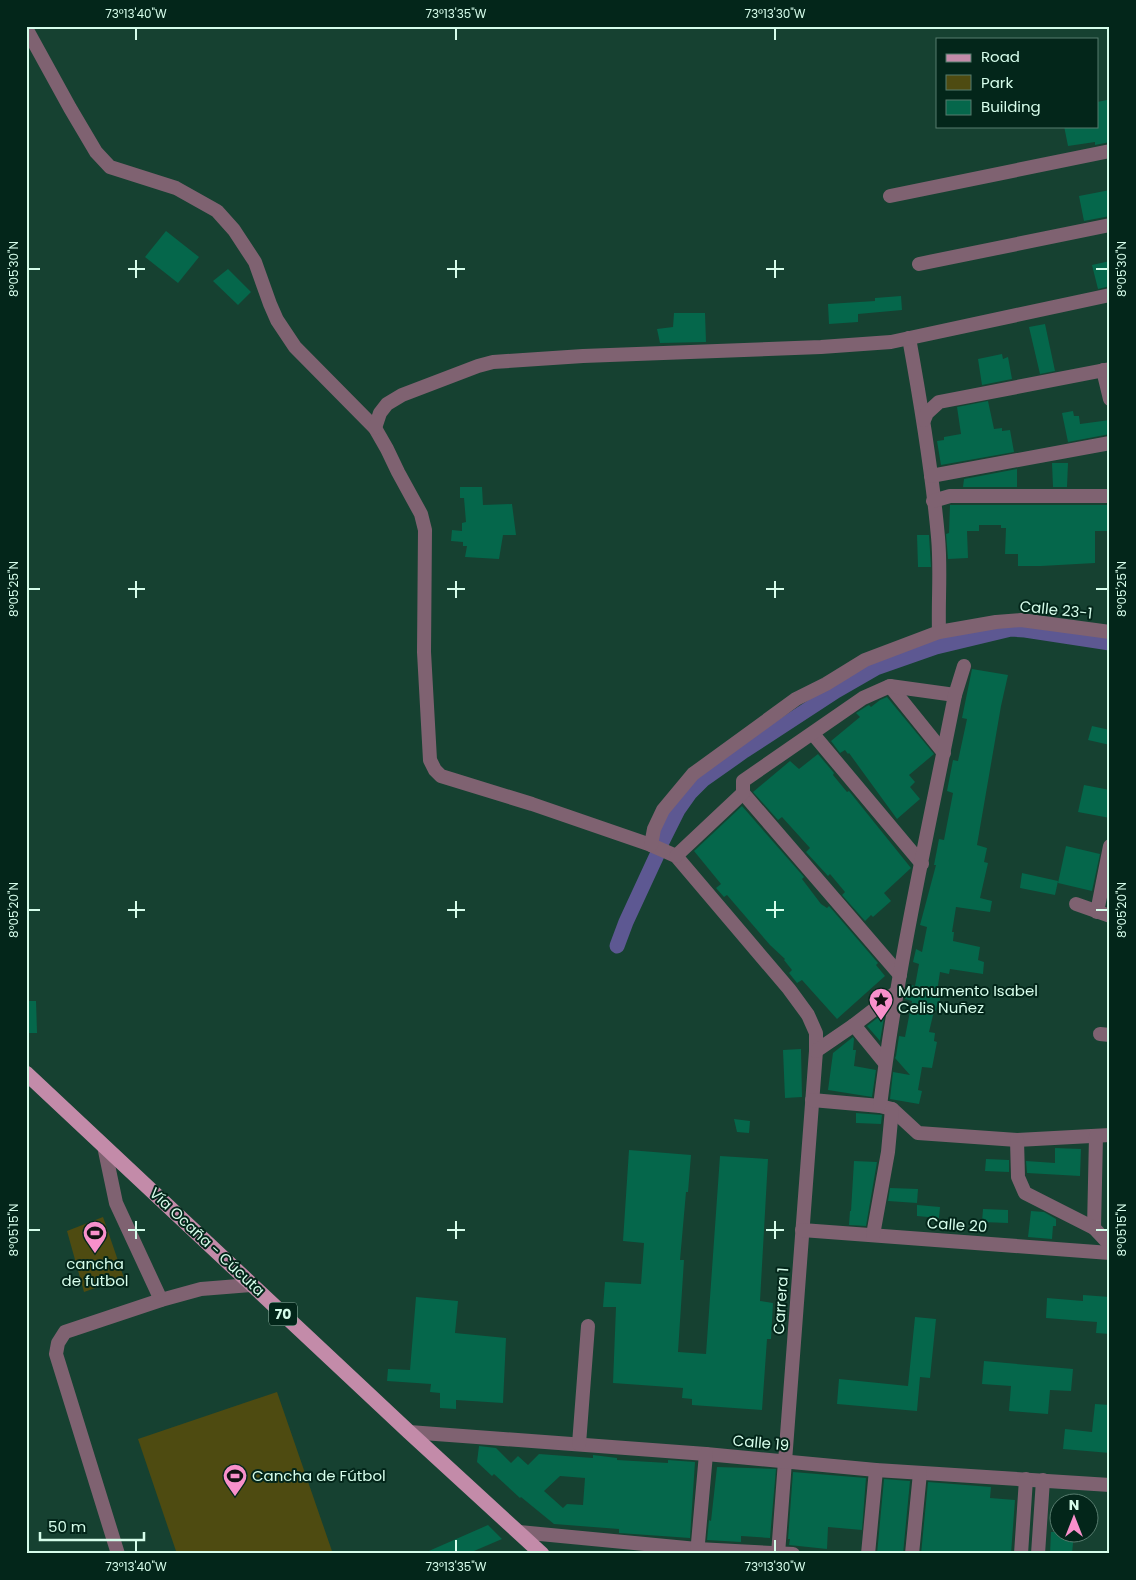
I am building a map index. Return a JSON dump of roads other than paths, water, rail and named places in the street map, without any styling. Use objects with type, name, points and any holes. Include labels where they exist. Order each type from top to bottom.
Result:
[{"type":"main road","name":"Vía Ocaña - Cúcuta","points":[[26,1073],[251,1285],[542,1554]]},
{"type":"street","points":[[26,28],[96,152],[110,167],[176,188],[217,211],[234,230],[255,262],[277,320],[295,347],[375,428],[388,449],[421,514],[425,530],[424,652],[430,760],[435,770],[441,776],[532,804],[651,845],[676,856],[743,793]]},
{"type":"street","points":[[890,196],[1110,150]]},
{"type":"street","points":[[919,264],[1110,226]]},
{"type":"street","points":[[375,428],[380,412],[387,404],[402,396],[478,366],[493,362],[583,356],[821,348],[890,342],[1110,294]]},
{"type":"street","points":[[909,338],[924,420],[938,537],[940,575],[939,632]]},
{"type":"street","points":[[924,420],[927,412],[939,402],[1107,369],[1110,399]]},
{"type":"street","points":[[930,476],[1110,443]]},
{"type":"street","points":[[933,501],[950,496],[1110,496]]},
{"type":"street","name":"Calle 23-1","points":[[651,845],[654,829],[663,810],[693,774],[796,699],[826,684],[864,660],[939,632],[1021,620],[1110,632]]},
{"type":"street","points":[[873,1235],[888,1152],[886,1063],[900,975],[955,695],[964,666]]},
{"type":"street","points":[[900,975],[743,793],[743,781],[863,698],[890,686],[955,695]]},
{"type":"street","points":[[890,686],[944,753]]},
{"type":"street","points":[[813,734],[922,864]]},
{"type":"street","points":[[1076,904],[1103,914],[1110,846]]},
{"type":"street","name":"Carrera 1","points":[[676,856],[789,989],[803,1008],[816,1033],[778,1553]]},
{"type":"street","points":[[816,1051],[898,991]]},
{"type":"street","points":[[854,1024],[886,1063]]},
{"type":"street","points":[[812,1100],[886,1108],[918,1133],[1017,1140],[1103,1135],[1094,1228]]},
{"type":"street","points":[[1017,1140],[1018,1177],[1025,1193],[1094,1228],[1110,1245]]},
{"type":"street","points":[[104,1146],[116,1203],[162,1300]]},
{"type":"street","name":"Calle 20","points":[[802,1230],[1110,1253]]},
{"type":"street","points":[[118,1554],[56,1354],[58,1343],[65,1332],[162,1300],[201,1289],[251,1285]]},
{"type":"street","points":[[580,1444],[588,1326]]},
{"type":"street","name":"Calle 19","points":[[409,1432],[706,1454],[876,1470],[1110,1486]]},
{"type":"street","points":[[697,1551],[706,1454]]},
{"type":"street","points":[[868,1554],[876,1470]]},
{"type":"street","points":[[912,1554],[920,1473]]},
{"type":"street","points":[[1021,1554],[1026,1480]]},
{"type":"street","points":[[1038,1554],[1043,1480]]},
{"type":"street","points":[[519,1532],[697,1551],[793,1554]]},
{"type":"waterway","points":[[661,844],[678,810],[690,793],[703,780],[836,691],[876,668],[936,647],[1011,629],[1110,643]]},
{"type":"waterway","points":[[617,946],[657,855]]},
{"type":"place","name":"Monumento Isabel Celis Nuñez","points":[[881,1021]]},
{"type":"place","name":"cancha de futbol","points":[[95,1254]]},
{"type":"place","name":"Cancha de Fútbol","points":[[235,1497]]}]
